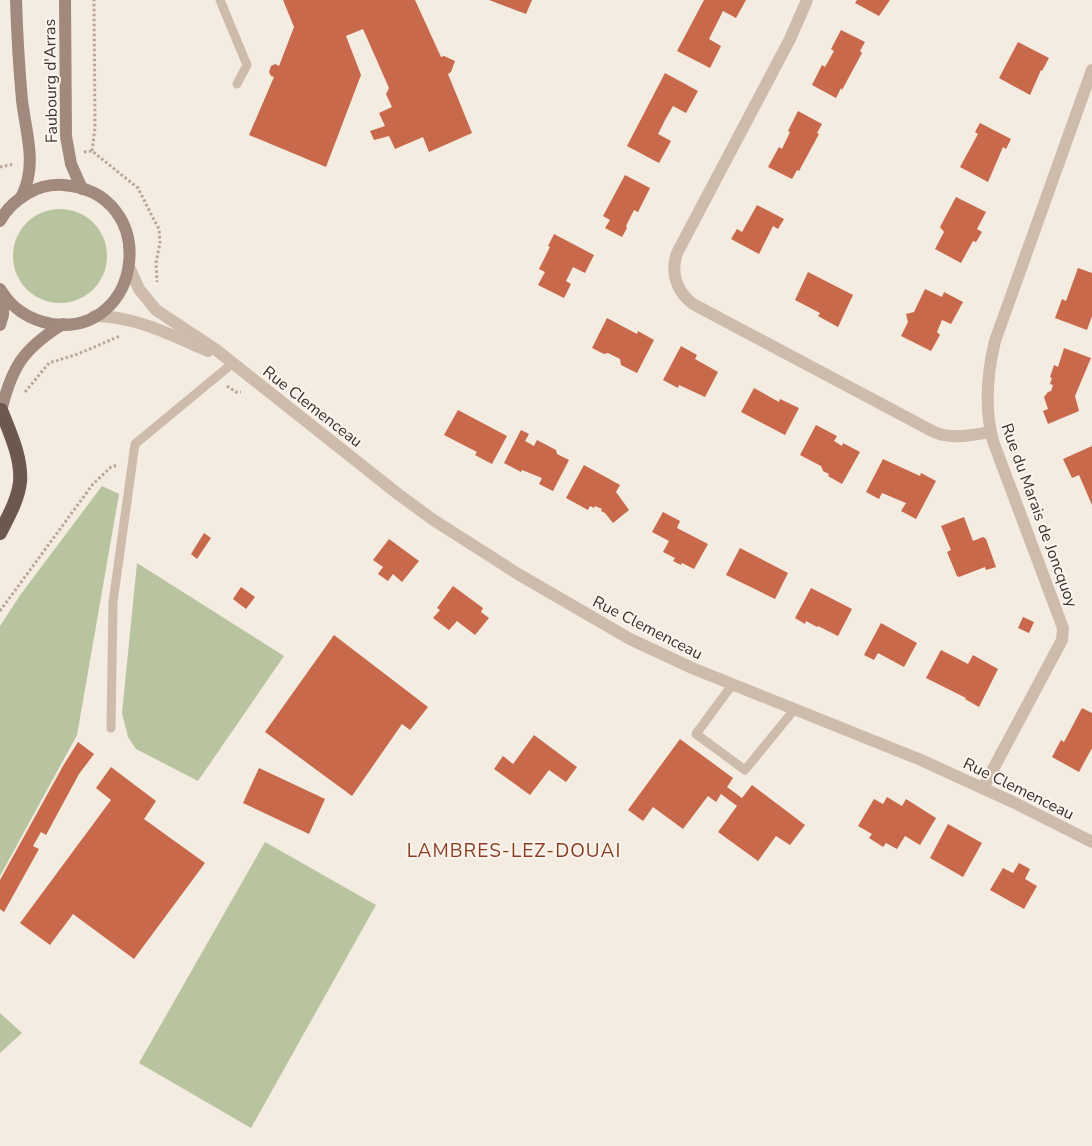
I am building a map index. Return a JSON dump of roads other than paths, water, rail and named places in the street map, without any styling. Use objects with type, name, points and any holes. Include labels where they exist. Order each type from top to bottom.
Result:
[{"type":"highway","points":[[0,533],[18,490],[20,471],[16,451],[1,413]]},
{"type":"main road","name":"Faubourg d'Arras","points":[[16,0],[22,92],[31,162],[28,180],[21,198]]},
{"type":"main road","name":"Faubourg d'Arras","points":[[65,0],[65,126],[68,155],[82,189]]},
{"type":"main road","points":[[1,219],[10,207],[34,191],[48,186],[63,185],[82,189],[103,199],[120,217],[128,236],[130,251],[130,267],[125,282],[117,296],[111,304],[94,316],[79,322],[47,323],[28,316],[14,307],[2,292]]},
{"type":"main road","points":[[0,325],[4,306],[2,292]]},
{"type":"main road","points":[[1,413],[8,384],[21,358],[41,339],[63,324]]},
{"type":"street","points":[[808,0],[790,39],[677,253],[674,269],[678,287],[682,294],[693,304],[934,432],[958,437],[990,432]]},
{"type":"street","name":"Rue du Marais de Joncquoy","points":[[983,788],[1062,640],[1063,628],[990,432],[986,395],[989,368],[995,341],[1092,70]]},
{"type":"street","name":"Rue Clemenceau","points":[[130,267],[139,289],[150,305],[161,315],[215,348],[398,494],[453,533],[518,574],[630,639],[680,663],[908,754],[983,788],[1092,842]]},
{"type":"street","name":"Rue Clemenceau","points":[[94,316],[116,317],[135,321],[189,342],[233,364]]},
{"type":"lane","points":[[220,0],[247,65],[237,84]]},
{"type":"lane","points":[[110,728],[113,602],[135,444],[233,364]]},
{"type":"lane","points":[[732,685],[696,734],[745,770],[794,710]]},
{"type":"district","name":"LAMBRES-LEZ-DOUAI","points":[[514,850]]}]
